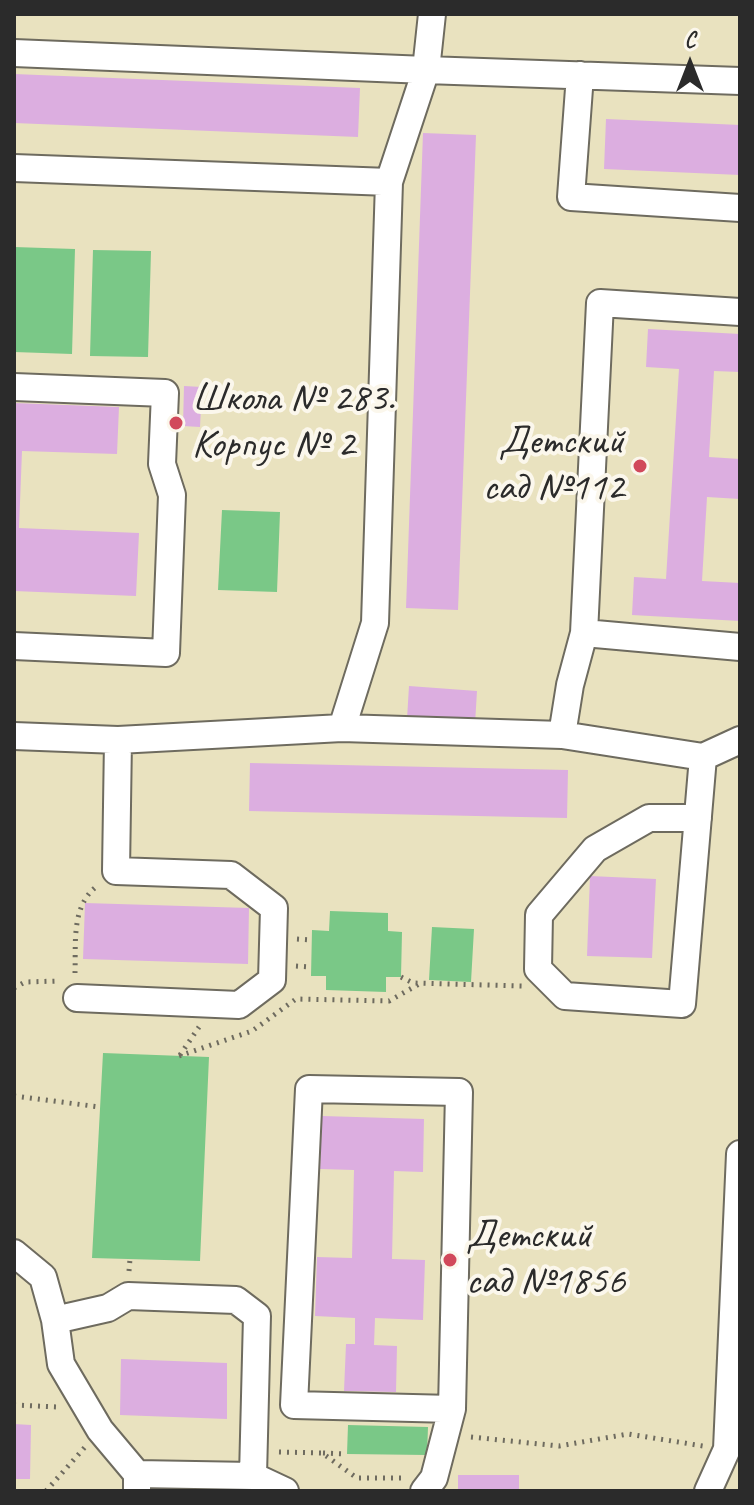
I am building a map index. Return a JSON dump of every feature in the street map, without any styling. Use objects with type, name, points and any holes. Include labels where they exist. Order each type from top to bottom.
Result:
[{"type":"lane","points":[[342,728],[375,623],[389,182],[426,70],[432,14]]},
{"type":"lane","points":[[14,53],[740,81]]},
{"type":"lane","points":[[580,75],[571,197],[740,208]]},
{"type":"lane","points":[[14,168],[389,182]]},
{"type":"lane","points":[[562,735],[570,685],[584,633],[600,303],[740,312]]},
{"type":"lane","points":[[14,387],[165,393],[162,464],[172,495],[166,653],[14,646]]},
{"type":"lane","points":[[584,633],[740,647]]},
{"type":"lane","points":[[14,736],[118,740],[342,728],[562,735],[703,757],[740,740]]},
{"type":"lane","points":[[77,998],[239,1005],[272,980],[274,908],[231,875],[116,871],[118,740]]},
{"type":"lane","points":[[698,818],[649,818],[595,849],[539,915],[538,969],[565,996],[682,1004],[698,818],[703,757]]},
{"type":"lane","points":[[429,1484],[452,1409],[459,1092],[309,1089],[294,1405],[452,1409]]},
{"type":"lane","points":[[708,1491],[727,1449],[740,1154]]},
{"type":"lane","points":[[14,1253],[43,1277],[55,1320],[61,1364],[137,1482],[254,1464]]},
{"type":"lane","points":[[55,1320],[108,1308],[128,1296],[236,1300],[257,1316],[254,1464],[284,1491]]},
{"type":"path","points":[[77,998],[77,916],[88,892],[116,871]]},
{"type":"path","points":[[401,977],[413,983],[493,986]]},
{"type":"path","points":[[14,988],[25,982],[53,980]]},
{"type":"path","points":[[179,1056],[252,1031],[296,999],[389,1001],[421,983]]},
{"type":"path","points":[[14,1096],[100,1107]]},
{"type":"path","points":[[14,1405],[94,1419],[46,1491]]},
{"type":"path","points":[[446,1435],[559,1446],[628,1434],[652,1439]]},
{"type":"path","points":[[254,1464],[322,1453],[347,1454]]},
{"type":"path","points":[[322,1453],[357,1478],[429,1484]]},
{"type":"green space","points":[[14,247],[75,249],[72,354],[14,352]]},
{"type":"green space","points":[[93,250],[151,251],[148,357],[90,356]]},
{"type":"green space","points":[[222,510],[280,512],[277,592],[218,590]]},
{"type":"green space","points":[[330,911],[388,913],[388,931],[402,932],[401,977],[386,977],[386,992],[326,990],[326,976],[311,976],[312,930],[329,931]]},
{"type":"green space","points":[[432,927],[474,929],[471,982],[429,980]]},
{"type":"green space","points":[[103,1053],[209,1057],[200,1261],[92,1258]]},
{"type":"green space","points":[[348,1425],[428,1427],[427,1455],[347,1454]]},
{"type":"building","points":[[14,74],[360,88],[358,137],[14,123]]},
{"type":"building","points":[[606,119],[740,125],[740,175],[604,169]]},
{"type":"building","points":[[423,133],[476,135],[458,610],[406,608]]},
{"type":"building","points":[[648,329],[740,334],[740,372],[714,371],[709,457],[740,459],[740,499],[707,497],[702,581],[740,583],[740,621],[632,615],[634,577],[666,579],[679,369],[646,367]]},
{"type":"building","points":[[184,386],[202,387],[200,427],[183,426]]},
{"type":"building","points":[[14,403],[119,407],[117,454],[22,451],[19,528],[139,533],[136,596],[14,591]]},
{"type":"building","points":[[409,686],[477,691],[475,724],[407,719]]},
{"type":"building","points":[[250,763],[568,770],[567,818],[249,811]]},
{"type":"building","points":[[590,876],[656,879],[652,958],[587,956]]},
{"type":"building","points":[[85,903],[249,908],[248,964],[83,959]]},
{"type":"building","points":[[322,1116],[424,1119],[423,1172],[394,1171],[392,1259],[425,1260],[423,1320],[375,1318],[374,1345],[397,1346],[396,1392],[344,1391],[346,1344],[355,1344],[355,1318],[315,1316],[317,1257],[352,1258],[354,1170],[320,1169]]},
{"type":"building","points":[[121,1359],[227,1363],[227,1419],[120,1415]]},
{"type":"building","points":[[14,1424],[31,1425],[30,1479],[14,1479]]},
{"type":"building","points":[[458,1475],[519,1475],[519,1491],[458,1491]]},
{"type":"place","name":"Школа № 283. Корпус № 2","points":[[176,423]]},
{"type":"place","name":"Детский сад №112","points":[[640,466]]},
{"type":"place","name":"Детский сад №1856","points":[[450,1260]]}]
